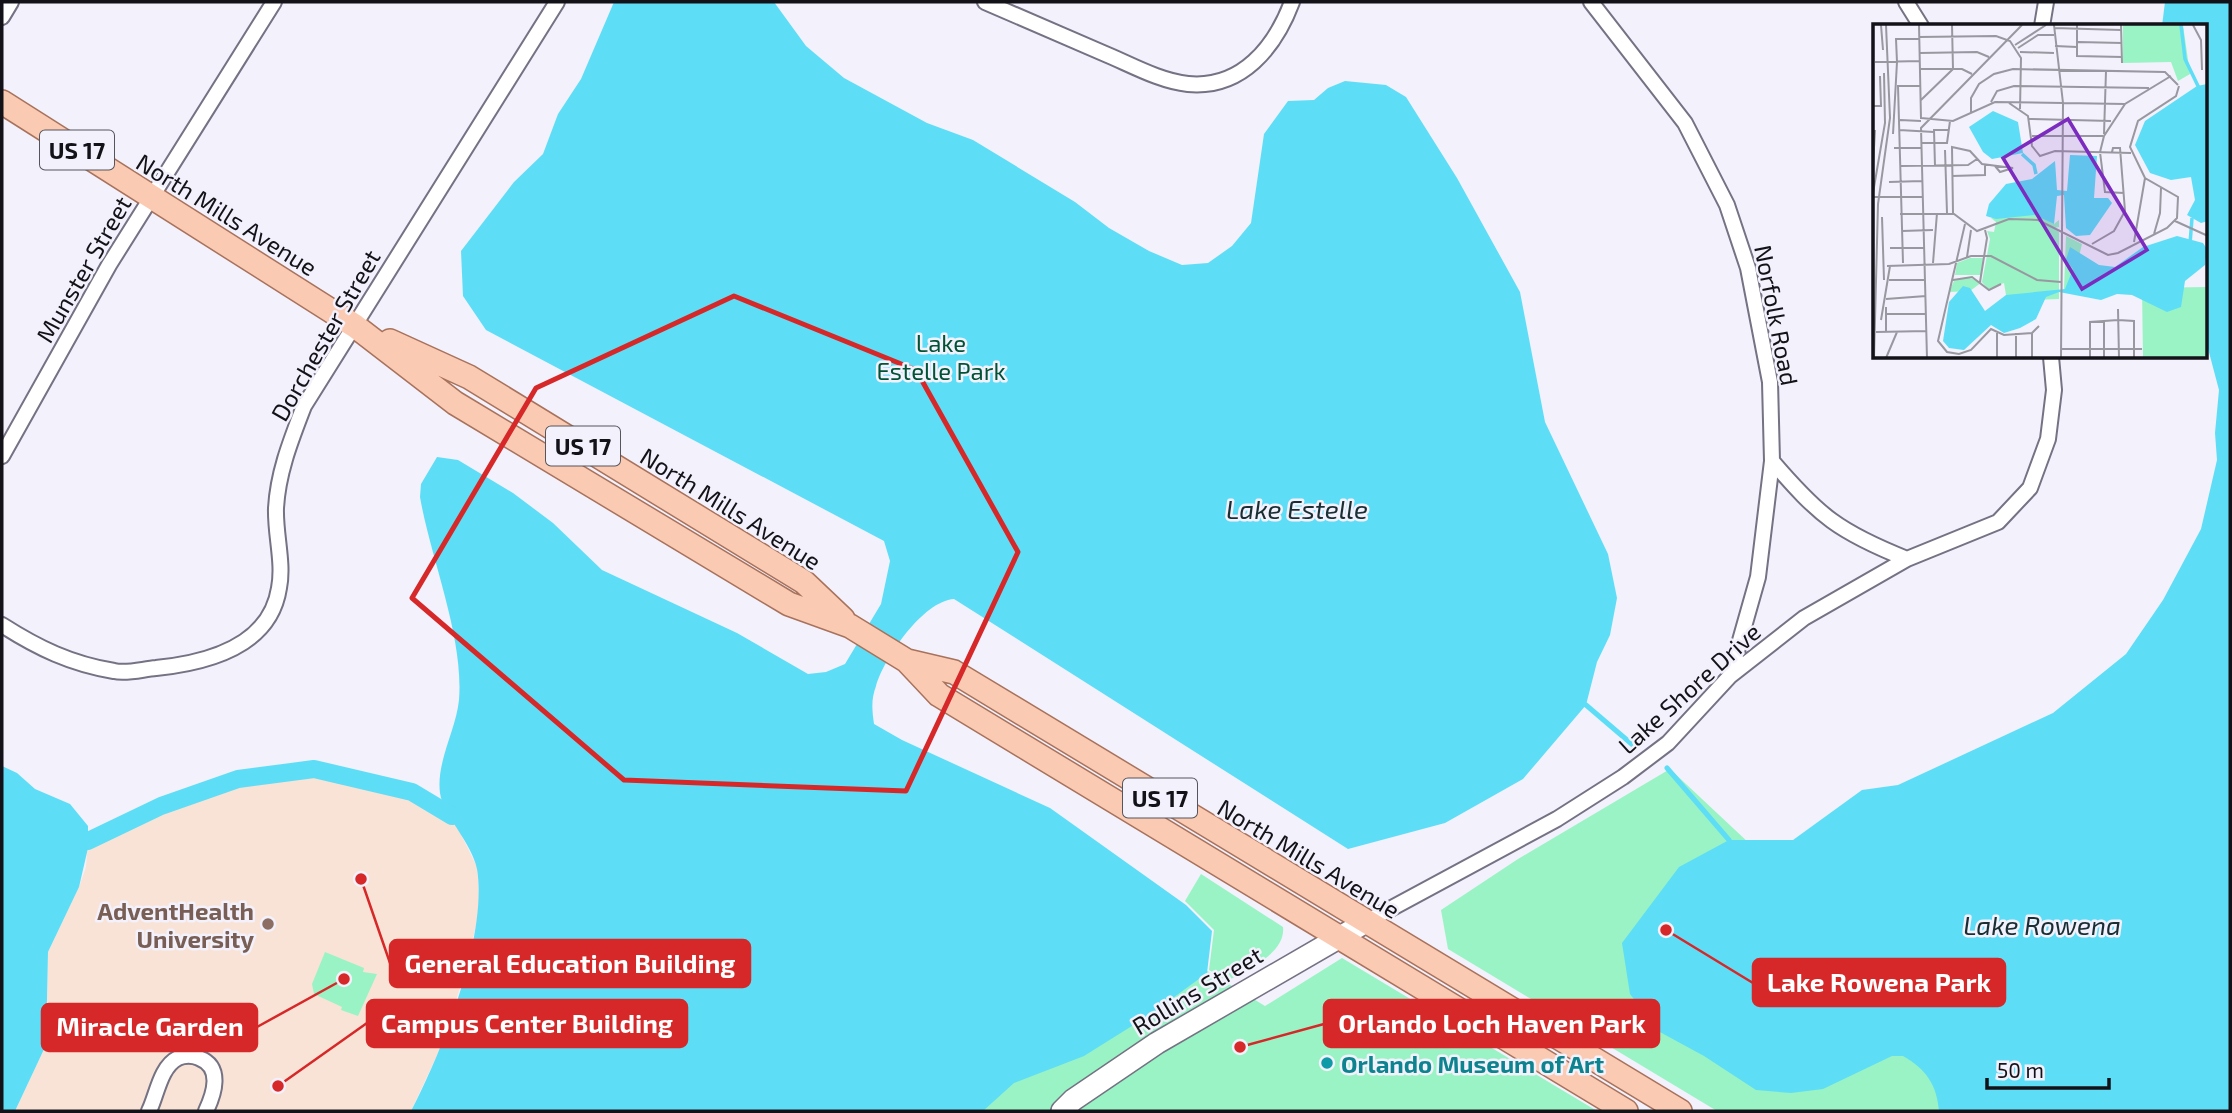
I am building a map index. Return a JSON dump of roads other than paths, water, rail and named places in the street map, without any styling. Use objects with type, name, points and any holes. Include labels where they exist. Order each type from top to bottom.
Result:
[{"type":"main road","name":"North Mills Avenue","points":[[2,102],[355,326],[469,377],[804,582],[850,626],[908,661],[939,695],[1626,1111]]},
{"type":"main road","name":"North Mills Avenue","points":[[908,661],[954,672],[1680,1111]]},
{"type":"street","points":[[2,17],[11,2]]},
{"type":"street","name":"Munster Street","points":[[2,456],[109,265],[274,2]]},
{"type":"street","name":"Dorchester Street","points":[[2,625],[37,647],[65,660],[117,672],[168,667],[219,657],[253,636],[270,615],[279,587],[276,508],[285,454],[304,406],[557,2]]},
{"type":"street","points":[[985,2],[1157,75],[1187,84],[1218,84],[1249,69],[1268,49],[1292,2]]},
{"type":"street","name":"Norfolk Road","points":[[1591,2],[1685,123],[1727,205],[1748,268],[1770,382],[1772,461],[1758,577],[1730,676]]},
{"type":"street","points":[[1906,2],[1920,24]]},
{"type":"street","points":[[2042,24],[2046,2]]},
{"type":"street","name":"Lake Shore Drive","points":[[1366,922],[1558,819],[1623,777],[1668,743],[1730,676],[1804,618],[1907,559],[1998,522],[2030,488],[2048,439],[2054,390],[2051,359]]},
{"type":"street","points":[[1772,461],[1829,522],[1859,541],[1907,559]]},
{"type":"street","name":"Rollins Street","points":[[1062,1111],[1073,1100],[1157,1043],[1366,922]]},
{"type":"street","points":[[149,1111],[166,1069],[178,1057],[191,1055],[203,1059],[211,1068],[215,1081],[206,1111]]},
{"type":"water","name":"Lake Estelle","points":[[614,2],[774,2],[806,46],[844,78],[927,123],[973,140],[1075,202],[1109,228],[1149,251],[1182,265],[1208,263],[1232,246],[1251,223],[1264,134],[1288,101],[1314,100],[1328,88],[1345,81],[1386,85],[1406,97],[1457,178],[1520,292],[1545,422],[1608,554],[1617,598],[1610,635],[1597,662],[1586,705],[1523,779],[1445,823],[1348,849],[954,599],[942,602],[918,620],[887,661],[873,695],[874,724],[902,740],[1050,808],[1186,905],[1212,931],[1207,973],[1151,1014],[1084,1056],[1014,1083],[983,1111],[411,1111],[436,1058],[460,993],[476,927],[479,896],[474,859],[446,810],[440,793],[443,758],[459,700],[459,676],[452,625],[420,497],[421,484],[437,457],[458,460],[513,493],[553,523],[602,570],[737,633],[808,674],[826,672],[845,664],[881,604],[890,561],[884,541],[486,330],[463,296],[461,251],[514,182],[543,154],[558,114],[581,79]]},
{"type":"water","name":"Lake Rowena","points":[[2165,2],[2230,2],[2230,1111],[1939,1111],[1936,1093],[1929,1079],[1918,1066],[1903,1056],[1892,1056],[1823,1089],[1791,1093],[1756,1090],[1704,1056],[1658,1031],[1630,994],[1622,943],[1679,867],[1729,840],[1793,840],[1862,790],[1898,785],[2053,713],[2126,654],[2163,600],[2201,529],[2217,460],[2215,433],[2219,390],[2208,349],[2208,24],[2162,24]]},
{"type":"water","points":[[2,766],[17,773],[35,789],[70,804],[88,826],[88,848],[79,887],[48,952],[46,1045],[15,1111],[2,1111]]},
{"type":"waterway","points":[[1586,705],[1634,746]]},
{"type":"waterway","points":[[1667,768],[1729,840]]},
{"type":"waterway","points":[[88,841],[161,806],[238,779],[314,769],[412,792],[452,816]]},
{"type":"place","name":"General Education Building","points":[[361,879]]},
{"type":"place","name":"AdventHealth University","points":[[268,924]]},
{"type":"place","name":"Lake Rowena Park","points":[[1666,930]]},
{"type":"place","name":"Miracle Garden","points":[[344,979]]},
{"type":"place","name":"Orlando Loch Haven Park","points":[[1240,1047]]},
{"type":"place","name":"Orlando Museum of Art","points":[[1327,1063]]},
{"type":"place","name":"Campus Center Building","points":[[278,1086]]},
{"type":"park label","name":"Lake Estelle Park","points":[[941,356]]}]
